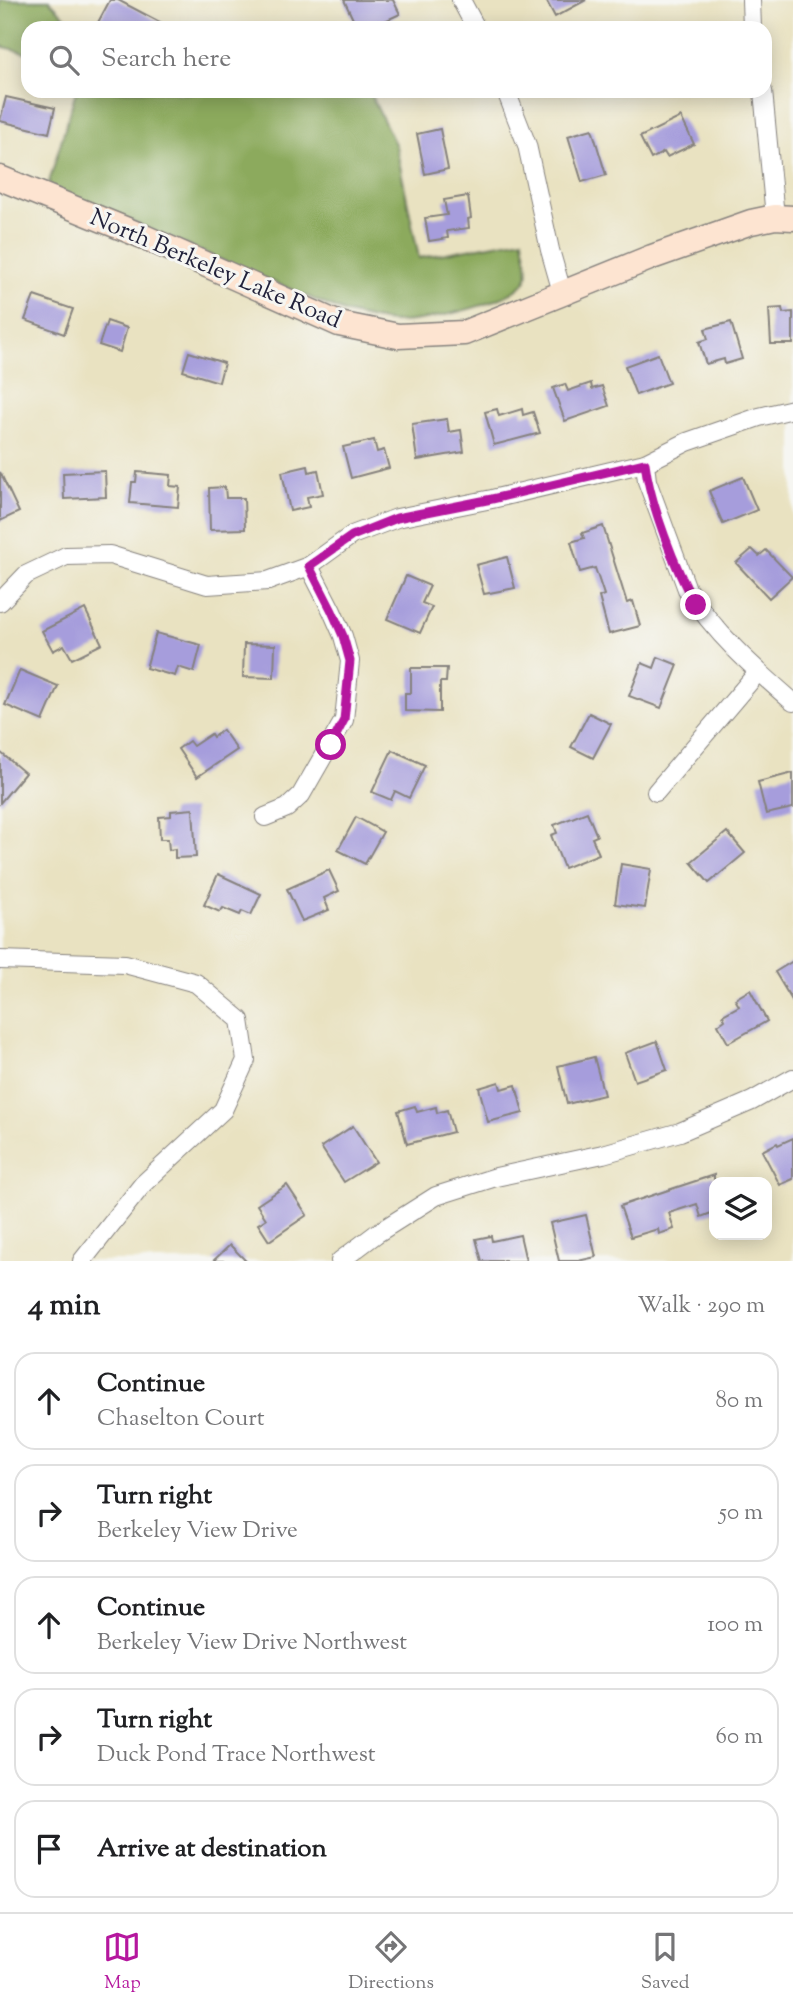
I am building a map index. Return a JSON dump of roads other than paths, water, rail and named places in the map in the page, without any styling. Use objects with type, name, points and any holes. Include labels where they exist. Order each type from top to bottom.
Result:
[{"type":"street","points":[[461,0],[472,21]]},
{"type":"street","points":[[751,0],[752,21]]},
{"type":"street","points":[[509,98],[527,145],[562,292]]},
{"type":"street","points":[[764,98],[784,218]]},
{"type":"street","name":"North Berkeley Lake Road","points":[[0,178],[142,236],[338,324],[398,336],[464,333],[652,257],[751,222],[784,218]]},
{"type":"street","points":[[0,602],[26,575],[66,556],[110,555],[207,585],[268,580],[309,566],[352,536],[397,518],[645,463],[699,438],[759,416],[793,409]]},
{"type":"street","points":[[645,463],[647,481],[687,589],[696,605],[758,672],[793,702]]},
{"type":"street","points":[[265,817],[287,808],[301,795],[344,720],[350,661],[343,636],[309,566]]},
{"type":"street","points":[[656,792],[758,672]]},
{"type":"street","points":[[0,960],[125,964],[196,983],[240,1020],[246,1060],[223,1110],[143,1184],[82,1261]]},
{"type":"street","points":[[340,1261],[376,1234],[436,1196],[496,1177],[640,1144],[680,1132],[752,1101],[793,1078]]}]
